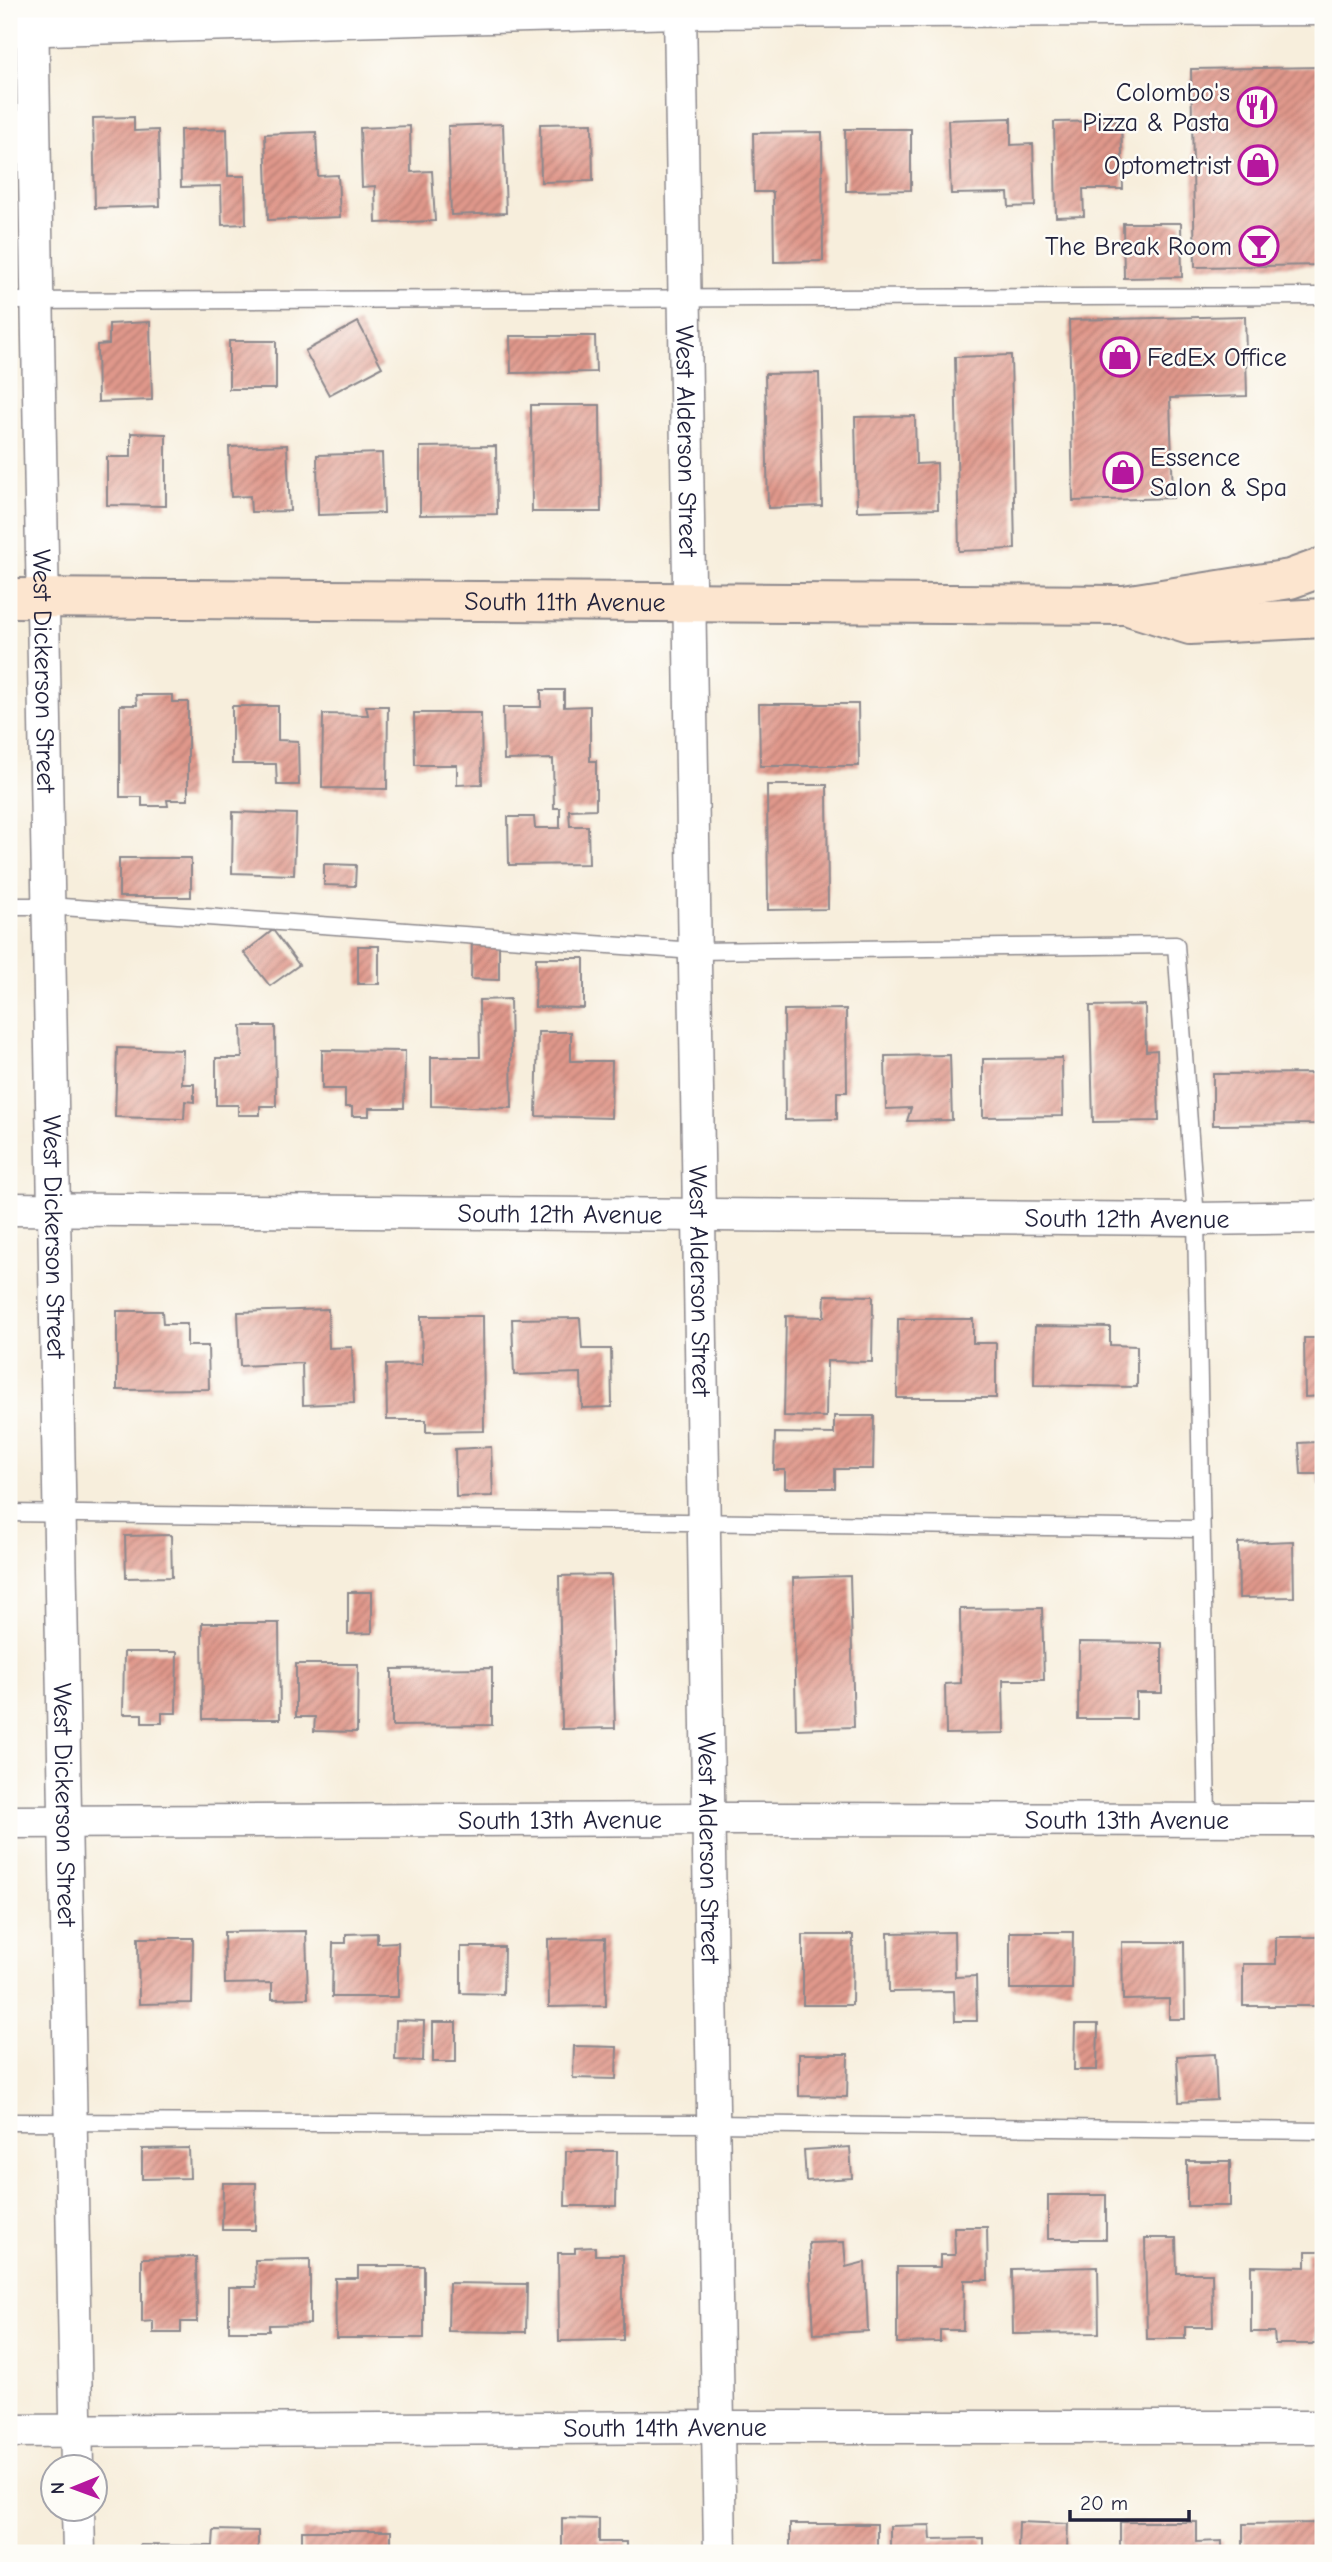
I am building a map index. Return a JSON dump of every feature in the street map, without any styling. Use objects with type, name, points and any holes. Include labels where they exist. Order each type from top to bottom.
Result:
[{"type":"street","points":[[24,23],[680,10],[1323,9]]},
{"type":"street","name":"West Alderson Street","points":[[680,10],[720,2553]]},
{"type":"street","name":"West Dickerson Street","points":[[24,23],[26,599],[48,906],[77,2454]]},
{"type":"street","name":"South 11th Avenue","points":[[26,599],[1124,605],[1290,579],[1323,567]]},
{"type":"street","name":"South 11th Avenue","points":[[1124,605],[1190,625],[1323,618]]},
{"type":"street","name":"South 12th Avenue","points":[[9,1209],[1196,1219],[1323,1217]]},
{"type":"street","name":"South 13th Avenue","points":[[9,1822],[708,1819],[1323,1821]]},
{"type":"street","name":"South 14th Avenue","points":[[9,2431],[1323,2427]]},
{"type":"street","points":[[78,2524],[79,2553]]},
{"type":"lane","points":[[23,301],[1323,296]]},
{"type":"lane","points":[[9,905],[695,951],[1176,945],[1196,1219],[1207,1820]]},
{"type":"lane","points":[[9,1513],[1201,1529]]},
{"type":"lane","points":[[9,2122],[714,2124],[1323,2131]]},
{"type":"building","points":[[1321,67],[1323,265],[1195,267],[1191,69]]},
{"type":"building","points":[[134,117],[134,131],[158,130],[160,206],[95,208],[93,118]]},
{"type":"building","points":[[1011,118],[1011,145],[1033,144],[1035,206],[1009,207],[1008,193],[951,194],[948,120]]},
{"type":"building","points":[[1121,121],[1123,189],[1083,189],[1084,216],[1056,217],[1054,122]]},
{"type":"building","points":[[592,123],[593,181],[541,182],[540,124]]},
{"type":"building","points":[[503,124],[506,213],[451,215],[448,126]]},
{"type":"building","points":[[410,126],[411,172],[432,171],[435,221],[376,223],[375,186],[362,187],[360,128]]},
{"type":"building","points":[[227,129],[228,176],[245,176],[246,224],[222,225],[221,186],[181,187],[180,130]]},
{"type":"building","points":[[845,129],[911,129],[911,190],[846,191]]},
{"type":"building","points":[[316,132],[318,176],[338,175],[340,217],[268,220],[265,134]]},
{"type":"building","points":[[822,132],[823,261],[774,262],[773,192],[754,192],[753,133]]},
{"type":"building","points":[[1123,223],[1181,223],[1182,277],[1124,278]]},
{"type":"building","points":[[1245,316],[1247,396],[1170,398],[1173,498],[1073,501],[1069,320]]},
{"type":"building","points":[[150,322],[152,400],[98,402],[97,345],[109,344],[109,324]]},
{"type":"building","points":[[358,322],[382,367],[329,395],[305,351]]},
{"type":"building","points":[[510,336],[595,336],[596,372],[511,373]]},
{"type":"building","points":[[229,341],[276,341],[276,389],[229,389]]},
{"type":"building","points":[[1011,355],[1015,549],[959,551],[955,357]]},
{"type":"building","points":[[819,373],[822,506],[768,508],[765,374]]},
{"type":"building","points":[[531,405],[600,405],[601,512],[532,512]]},
{"type":"building","points":[[915,416],[916,464],[937,463],[938,509],[857,511],[855,417]]},
{"type":"building","points":[[131,433],[166,434],[166,506],[107,505],[107,457],[131,457]]},
{"type":"building","points":[[287,445],[290,511],[251,512],[250,496],[231,497],[229,447]]},
{"type":"building","points":[[496,446],[497,514],[420,515],[420,447]]},
{"type":"building","points":[[382,453],[384,513],[318,515],[317,455]]},
{"type":"building","points":[[541,690],[564,690],[564,707],[590,706],[590,761],[596,761],[596,809],[569,810],[570,826],[588,826],[589,864],[509,865],[508,817],[534,817],[535,828],[560,828],[560,808],[554,808],[553,759],[504,760],[503,707],[541,707]]},
{"type":"building","points":[[136,695],[172,695],[172,702],[188,702],[188,800],[167,800],[168,806],[142,806],[142,797],[120,797],[120,705],[137,705]]},
{"type":"building","points":[[759,704],[858,704],[859,766],[760,766]]},
{"type":"building","points":[[232,706],[278,706],[278,740],[298,741],[299,785],[277,785],[276,764],[232,764]]},
{"type":"building","points":[[366,706],[388,706],[387,789],[322,788],[323,714],[368,715]]},
{"type":"building","points":[[414,713],[481,713],[482,784],[457,785],[457,765],[415,765]]},
{"type":"building","points":[[767,785],[827,785],[828,909],[768,910]]},
{"type":"building","points":[[233,812],[296,814],[294,875],[232,873]]},
{"type":"building","points":[[119,858],[191,858],[191,897],[119,897]]},
{"type":"building","points":[[324,864],[356,865],[355,886],[324,885]]},
{"type":"building","points":[[273,930],[299,965],[270,986],[244,953]]},
{"type":"building","points":[[472,940],[499,941],[499,980],[471,979]]},
{"type":"building","points":[[358,946],[379,946],[379,984],[358,984]]},
{"type":"building","points":[[536,958],[584,958],[584,1008],[535,1007]]},
{"type":"building","points":[[510,999],[512,1108],[431,1106],[431,1057],[480,1057],[479,1000]]},
{"type":"building","points":[[1145,1005],[1146,1051],[1157,1050],[1159,1121],[1093,1122],[1090,1006]]},
{"type":"building","points":[[846,1009],[847,1092],[837,1092],[837,1119],[785,1120],[784,1010]]},
{"type":"building","points":[[241,1026],[275,1026],[276,1106],[260,1106],[260,1115],[238,1115],[238,1105],[216,1105],[216,1058],[242,1058]]},
{"type":"building","points":[[538,1032],[571,1032],[571,1061],[612,1061],[611,1118],[536,1116]]},
{"type":"building","points":[[117,1048],[183,1050],[182,1084],[194,1084],[194,1102],[185,1101],[184,1119],[115,1117]]},
{"type":"building","points":[[322,1050],[405,1051],[404,1108],[369,1108],[369,1116],[352,1116],[352,1107],[345,1107],[345,1089],[322,1089]]},
{"type":"building","points":[[950,1055],[952,1120],[907,1121],[911,1108],[886,1109],[885,1056]]},
{"type":"building","points":[[1062,1058],[1063,1116],[983,1117],[983,1059]]},
{"type":"building","points":[[1323,1073],[1323,1124],[1213,1125],[1213,1074]]},
{"type":"building","points":[[825,1295],[873,1296],[872,1362],[827,1361],[826,1417],[784,1416],[786,1316],[824,1317]]},
{"type":"building","points":[[328,1309],[329,1348],[352,1347],[354,1403],[303,1405],[302,1363],[240,1366],[238,1312]]},
{"type":"building","points":[[117,1311],[162,1311],[163,1324],[187,1324],[187,1346],[208,1346],[209,1389],[117,1390]]},
{"type":"building","points":[[421,1316],[483,1316],[484,1431],[426,1432],[426,1420],[387,1420],[386,1365],[422,1364]]},
{"type":"building","points":[[580,1318],[582,1349],[611,1349],[612,1407],[582,1408],[581,1373],[514,1375],[512,1319]]},
{"type":"building","points":[[898,1319],[973,1319],[973,1343],[996,1343],[996,1398],[897,1398]]},
{"type":"building","points":[[1035,1326],[1110,1327],[1110,1345],[1137,1346],[1137,1387],[1034,1385]]},
{"type":"building","points":[[1304,1338],[1323,1338],[1323,1396],[1305,1397]]},
{"type":"building","points":[[834,1416],[874,1416],[873,1469],[835,1469],[835,1488],[785,1488],[785,1470],[774,1470],[775,1433],[834,1434]]},
{"type":"building","points":[[1317,1431],[1323,1431],[1323,1484],[1318,1484],[1318,1474],[1301,1474],[1299,1443],[1317,1442]]},
{"type":"building","points":[[491,1447],[493,1496],[456,1497],[455,1449]]},
{"type":"building","points":[[171,1535],[172,1577],[126,1578],[125,1536]]},
{"type":"building","points":[[1293,1541],[1294,1597],[1239,1598],[1238,1543]]},
{"type":"building","points":[[611,1575],[615,1728],[562,1729],[559,1576]]},
{"type":"building","points":[[850,1576],[854,1727],[796,1729],[793,1578]]},
{"type":"building","points":[[348,1592],[372,1592],[372,1633],[348,1634]]},
{"type":"building","points":[[1042,1608],[1044,1680],[1003,1680],[1004,1733],[946,1734],[945,1684],[961,1683],[960,1609]]},
{"type":"building","points":[[202,1623],[279,1623],[280,1719],[203,1719]]},
{"type":"building","points":[[1079,1642],[1162,1643],[1162,1693],[1136,1693],[1136,1719],[1078,1719]]},
{"type":"building","points":[[124,1652],[177,1652],[176,1713],[162,1713],[162,1723],[142,1723],[142,1714],[123,1714]]},
{"type":"building","points":[[296,1664],[358,1664],[357,1732],[314,1731],[315,1717],[296,1717]]},
{"type":"building","points":[[492,1668],[492,1725],[392,1726],[392,1669]]},
{"type":"building","points":[[306,1931],[308,1998],[272,1999],[272,1983],[225,1984],[224,1932]]},
{"type":"building","points":[[954,1932],[955,1977],[976,1976],[977,2021],[955,2021],[954,1991],[889,1992],[888,1933]]},
{"type":"building","points":[[1010,1932],[1073,1932],[1072,1989],[1010,1989]]},
{"type":"building","points":[[377,1933],[377,1943],[398,1942],[398,1997],[332,1997],[333,1943],[346,1943],[346,1934]]},
{"type":"building","points":[[803,1935],[853,1935],[852,2005],[803,2005]]},
{"type":"building","points":[[1276,1937],[1323,1937],[1323,2006],[1243,2006],[1243,1964],[1276,1964]]},
{"type":"building","points":[[138,1938],[193,1938],[192,2003],[139,2004]]},
{"type":"building","points":[[605,1938],[606,2006],[549,2007],[548,1939]]},
{"type":"building","points":[[1122,1942],[1184,1942],[1185,2019],[1169,2019],[1169,1999],[1123,2000]]},
{"type":"building","points":[[461,1947],[504,1947],[503,1994],[461,1993]]},
{"type":"building","points":[[396,2020],[424,2021],[423,2061],[395,2060]]},
{"type":"building","points":[[433,2022],[456,2022],[456,2062],[433,2062]]},
{"type":"building","points":[[1075,2024],[1098,2024],[1097,2070],[1074,2070]]},
{"type":"building","points":[[574,2046],[617,2047],[616,2079],[573,2078]]},
{"type":"building","points":[[799,2054],[848,2054],[847,2097],[799,2096]]},
{"type":"building","points":[[1215,2054],[1217,2100],[1179,2102],[1177,2056]]},
{"type":"building","points":[[850,2147],[852,2178],[806,2181],[804,2150]]},
{"type":"building","points":[[189,2148],[190,2178],[142,2179],[142,2149]]},
{"type":"building","points":[[566,2151],[617,2151],[616,2206],[565,2206]]},
{"type":"building","points":[[1187,2161],[1230,2161],[1230,2206],[1187,2206]]},
{"type":"building","points":[[223,2183],[256,2183],[255,2230],[222,2230]]},
{"type":"building","points":[[1048,2195],[1106,2195],[1106,2239],[1048,2239]]},
{"type":"building","points":[[954,2227],[987,2227],[988,2280],[964,2280],[963,2330],[940,2330],[940,2342],[897,2343],[897,2267],[940,2267],[940,2255],[955,2255]]},
{"type":"building","points":[[1145,2238],[1176,2238],[1177,2273],[1212,2273],[1213,2327],[1185,2327],[1185,2339],[1147,2339]]},
{"type":"building","points":[[844,2242],[846,2267],[865,2262],[868,2331],[814,2334],[809,2243]]},
{"type":"building","points":[[595,2247],[595,2255],[623,2255],[623,2340],[559,2341],[558,2253],[575,2253],[575,2248]]},
{"type":"building","points":[[1306,2251],[1323,2251],[1323,2323],[1316,2323],[1316,2344],[1275,2344],[1274,2332],[1251,2332],[1251,2266],[1306,2267]]},
{"type":"building","points":[[196,2257],[197,2322],[181,2322],[181,2333],[153,2333],[153,2321],[142,2322],[142,2258]]},
{"type":"building","points":[[310,2259],[310,2324],[269,2325],[269,2331],[229,2331],[229,2287],[256,2287],[255,2260]]},
{"type":"building","points":[[358,2266],[424,2266],[424,2338],[336,2338],[335,2278],[358,2278]]},
{"type":"building","points":[[1098,2267],[1099,2333],[1013,2334],[1012,2269]]},
{"type":"building","points":[[449,2283],[527,2284],[526,2332],[448,2331]]},
{"type":"building","points":[[562,2518],[599,2519],[599,2542],[626,2542],[626,2553],[562,2553]]},
{"type":"building","points":[[1019,2522],[1068,2524],[1067,2549],[1097,2551],[1018,2553]]},
{"type":"building","points":[[1120,2522],[1197,2522],[1197,2542],[1222,2541],[1222,2553],[1120,2553]]},
{"type":"building","points":[[1323,2523],[1323,2553],[1243,2553],[1243,2524]]},
{"type":"building","points":[[790,2524],[877,2524],[877,2553],[790,2553]]},
{"type":"building","points":[[930,2525],[931,2539],[983,2538],[983,2553],[890,2553],[890,2526]]},
{"type":"building","points":[[214,2530],[258,2531],[258,2553],[140,2553],[140,2545],[213,2546]]},
{"type":"building","points":[[302,2531],[391,2531],[391,2553],[302,2553]]},
{"type":"place","name":"Colombo's Pizza & Pasta","points":[[1257,107]]},
{"type":"place","name":"Optometrist","points":[[1258,165]]},
{"type":"place","name":"The Break Room","points":[[1259,246]]},
{"type":"place","name":"FedEx Office","points":[[1120,357]]},
{"type":"place","name":"Essence Salon & Spa","points":[[1123,472]]}]
